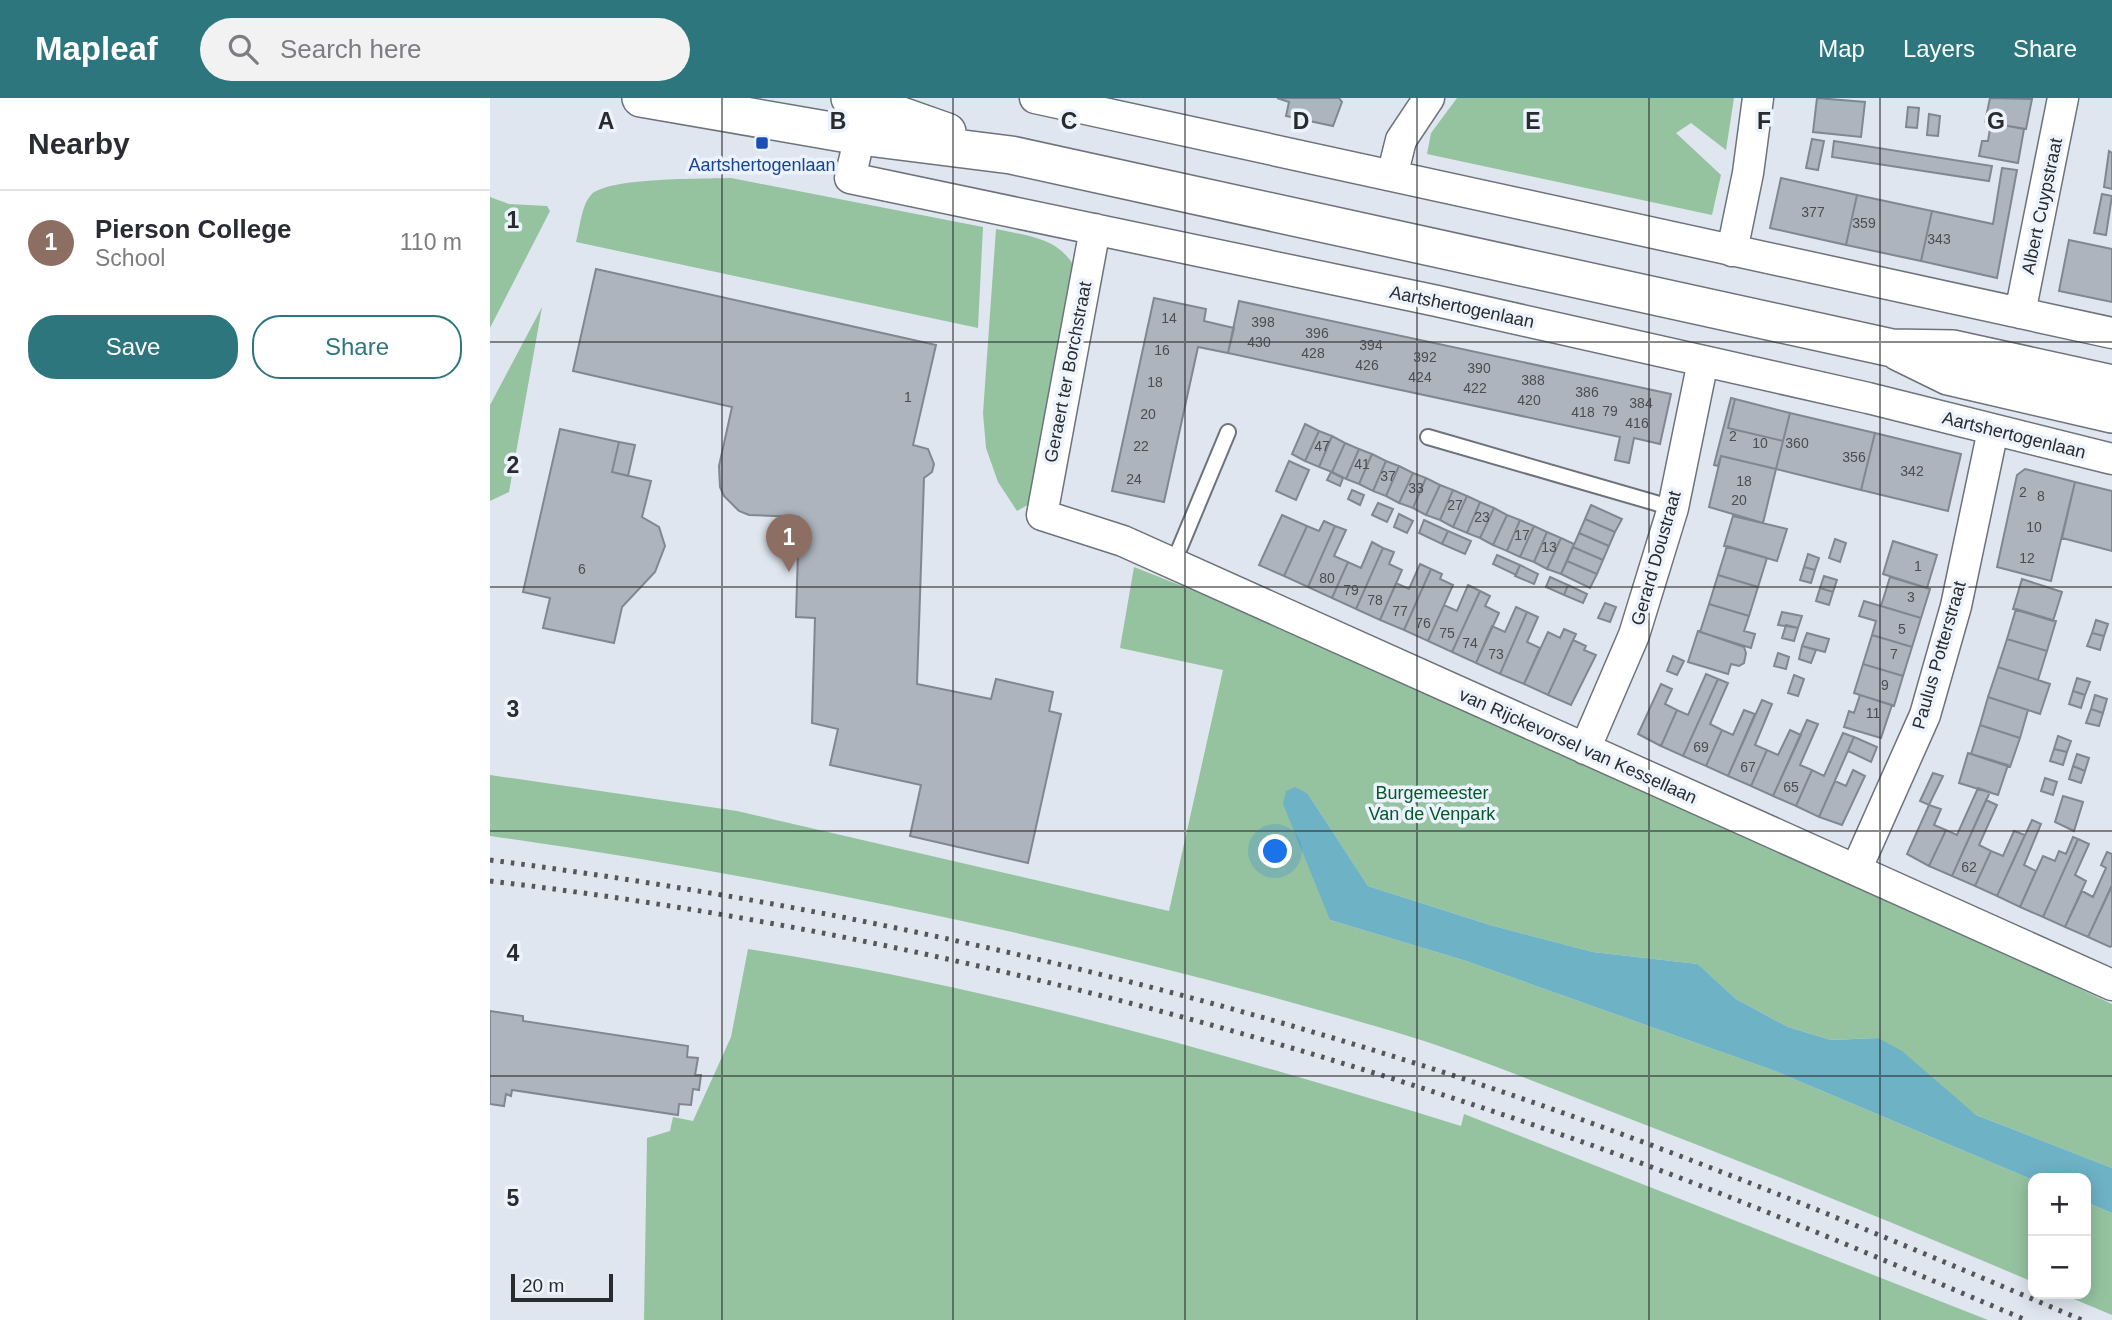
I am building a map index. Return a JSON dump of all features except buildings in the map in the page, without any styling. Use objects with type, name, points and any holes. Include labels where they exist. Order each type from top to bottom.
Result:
[{"type":"street","points":[[641,98],[860,136],[1011,155],[1892,348],[1953,349],[2112,383]]},
{"type":"street","points":[[850,98],[1011,155]]},
{"type":"street","points":[[1034,98],[2112,333]]},
{"type":"street","points":[[1392,176],[1401,140],[1429,98]]},
{"type":"street","points":[[1732,251],[1748,173],[1758,98]]},
{"type":"street","name":"Albert Cuypstraat","points":[[2020,313],[2063,98]]},
{"type":"street","name":"Aartshertogenlaan","points":[[860,136],[850,178],[1703,361],[2112,459]]},
{"type":"street","name":"Geraert ter Borchstraat","points":[[1042,515],[1095,229]]},
{"type":"street","points":[[1892,348],[1948,376],[2112,414]]},
{"type":"street","name":"Gerard Doustraat","points":[[1585,749],[1634,635],[1672,508],[1703,361]]},
{"type":"street","name":"Paulus Potterstraat","points":[[1856,870],[1925,715],[1956,606],[1993,430]]},
{"type":"street","name":"van Rijckevorsel van Kessellaan","points":[[1042,515],[1123,541],[2112,985]]},
{"type":"lane","points":[[1173,564],[1228,432]]},
{"type":"lane","points":[[1428,437],[1672,508]]},
{"type":"green space","points":[[1457,98],[1734,98],[1726,150],[1691,123],[1676,133],[1721,175],[1712,215],[1427,154],[1431,133]]},
{"type":"green space","points":[[731,178],[983,227],[978,328],[576,242],[585,205],[591,195],[601,189],[635,182]]},
{"type":"green space","points":[[490,197],[509,204],[547,206],[550,211],[490,328]]},
{"type":"green space","points":[[996,229],[1050,243],[1067,256],[1074,266],[1033,502],[1017,511],[998,482],[986,448],[983,413]]},
{"type":"green space","points":[[542,307],[509,492],[490,501],[490,405]]},
{"type":"green space","name":"Burgemeester Van de Venpark","points":[[1134,567],[1233,606],[1905,906],[2112,1004],[2112,1168],[1976,1115],[1878,1038],[1831,1040],[1788,1027],[1736,999],[1698,964],[1593,952],[1490,925],[1368,886],[1308,794],[1330,920],[1466,961],[1775,1071],[2028,1178],[2028,1280],[1724,1155],[1478,1060],[1392,1031],[1169,970],[944,917],[718,872],[490,836],[490,775],[737,811],[1169,911],[1223,670],[1120,648]]},
{"type":"green space","points":[[748,949],[929,982],[1108,1024],[1461,1126],[1464,1114],[1988,1320],[644,1320],[647,1138],[670,1131],[673,1117],[693,1121],[731,1037]]},
{"type":"green space","points":[[2091,1204],[2112,1213],[2112,1315],[2074,1299],[2091,1299]]},
{"type":"water","points":[[1295,787],[1308,794],[1368,886],[1490,925],[1593,952],[1698,964],[1736,999],[1788,1027],[1831,1040],[1878,1038],[1902,1051],[1976,1115],[2112,1168],[2112,1213],[2091,1204],[2091,1173],[2028,1173],[2028,1178],[1775,1071],[1466,961],[1330,920],[1283,804],[1286,791]]},
{"type":"railway","points":[[490,860],[614,877],[861,921],[983,947],[1226,1007],[1467,1080],[1623,1135],[1853,1224],[2082,1320]]},
{"type":"railway","points":[[490,881],[633,900],[775,924],[916,952],[1196,1021],[1472,1104],[1608,1151],[1870,1254],[2026,1320]]},
{"type":"place","name":"Aartshertogenlaan","points":[[762,143]]},
{"type":"place","name":"Pierson College","points":[[789,572]]}]
